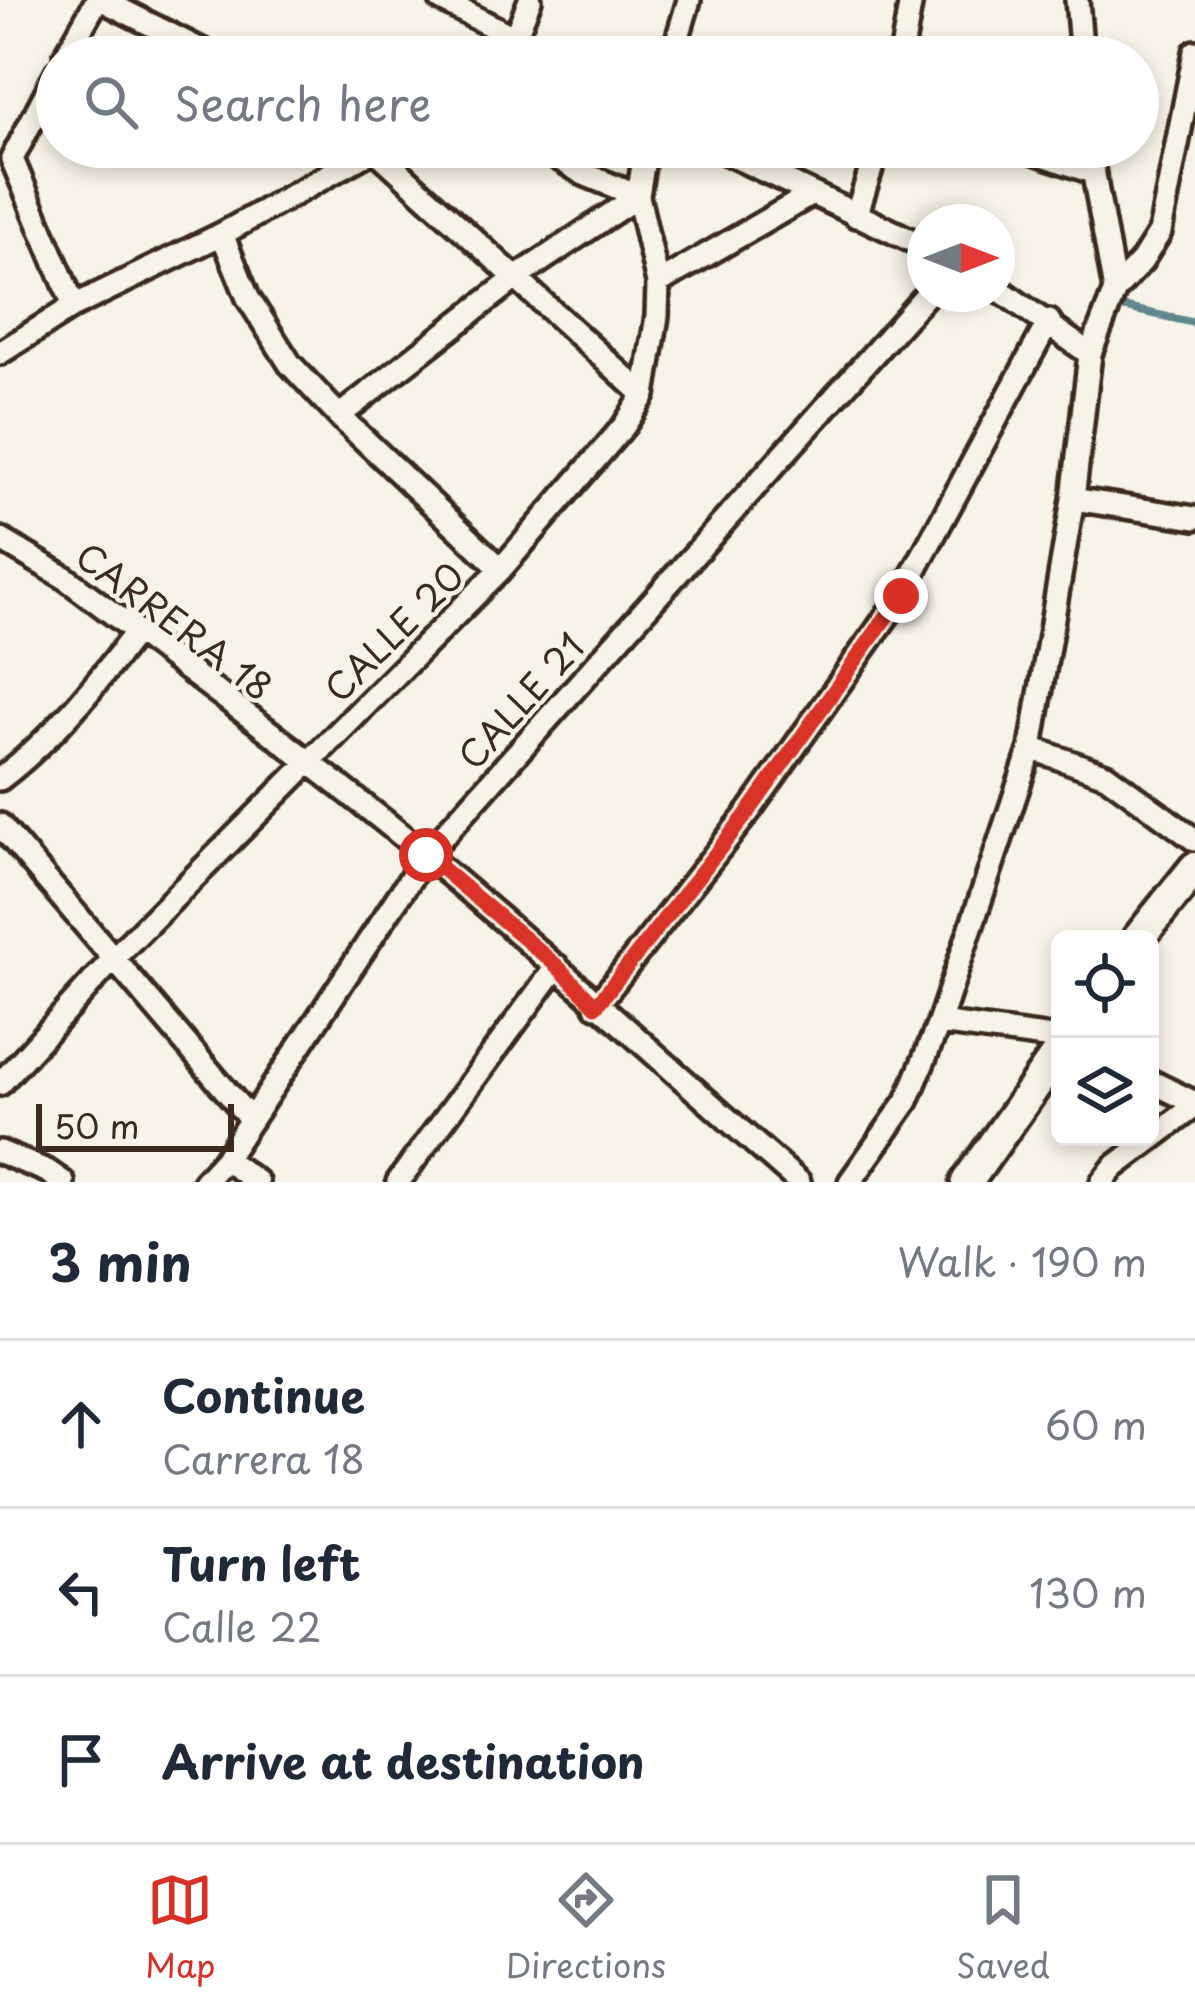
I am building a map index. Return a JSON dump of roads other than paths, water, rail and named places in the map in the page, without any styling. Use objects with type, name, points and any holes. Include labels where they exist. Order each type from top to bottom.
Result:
[{"type":"main road","points":[[1145,930],[1195,868]]},
{"type":"main road","points":[[967,1182],[1051,1063]]},
{"type":"street","points":[[78,36],[99,0],[172,36]]},
{"type":"street","points":[[441,0],[497,36]]},
{"type":"street","points":[[516,36],[530,0]]},
{"type":"street","points":[[678,36],[689,0]]},
{"type":"street","points":[[905,36],[911,0]]},
{"type":"street","points":[[1077,0],[1080,36]]},
{"type":"street","points":[[850,1182],[907,1101],[939,1023],[1031,748],[1073,499],[1090,354],[1115,290],[1160,232],[1190,110],[1195,52]]},
{"type":"street","points":[[36,114],[13,159],[74,306]]},
{"type":"street","points":[[0,353],[74,306],[222,234],[339,168]]},
{"type":"street","points":[[393,168],[644,395]]},
{"type":"street","points":[[574,168],[638,196]]},
{"type":"street","name":"CALLE 20","points":[[0,1084],[114,958],[501,569],[624,426],[644,395],[658,283],[638,196],[643,168]]},
{"type":"street","points":[[757,168],[907,239]]},
{"type":"street","points":[[856,216],[871,168]]},
{"type":"street","points":[[1080,168],[1091,172]]},
{"type":"street","points":[[1091,168],[1115,290]]},
{"type":"street","points":[[658,283],[812,194]]},
{"type":"street","points":[[339,416],[517,277],[638,196]]},
{"type":"street","points":[[222,234],[248,298],[290,364],[501,569]]},
{"type":"street","points":[[1015,299],[1090,354]]},
{"type":"street","name":"CALLE 21","points":[[204,1182],[225,1159],[426,855],[911,312]]},
{"type":"street","points":[[596,1006],[750,810],[901,596],[1049,321]]},
{"type":"street","points":[[1073,499],[1195,518]]},
{"type":"street","name":"CARRERA 18","points":[[0,538],[64,577],[426,855],[800,1182]]},
{"type":"street","points":[[0,779],[35,752],[82,703],[136,632]]},
{"type":"street","points":[[1031,748],[1106,775],[1195,840]]},
{"type":"street","points":[[0,825],[251,1120]]},
{"type":"street","points":[[398,1182],[557,966]]},
{"type":"street","points":[[939,1023],[1051,1039]]},
{"type":"street","points":[[1102,1182],[1114,1167],[1195,1105],[1159,1086]]},
{"type":"street","points":[[0,1152],[63,1182]]},
{"type":"street","points":[[225,1159],[256,1182]]},
{"type":"waterway","points":[[1113,305],[1195,323]]}]
